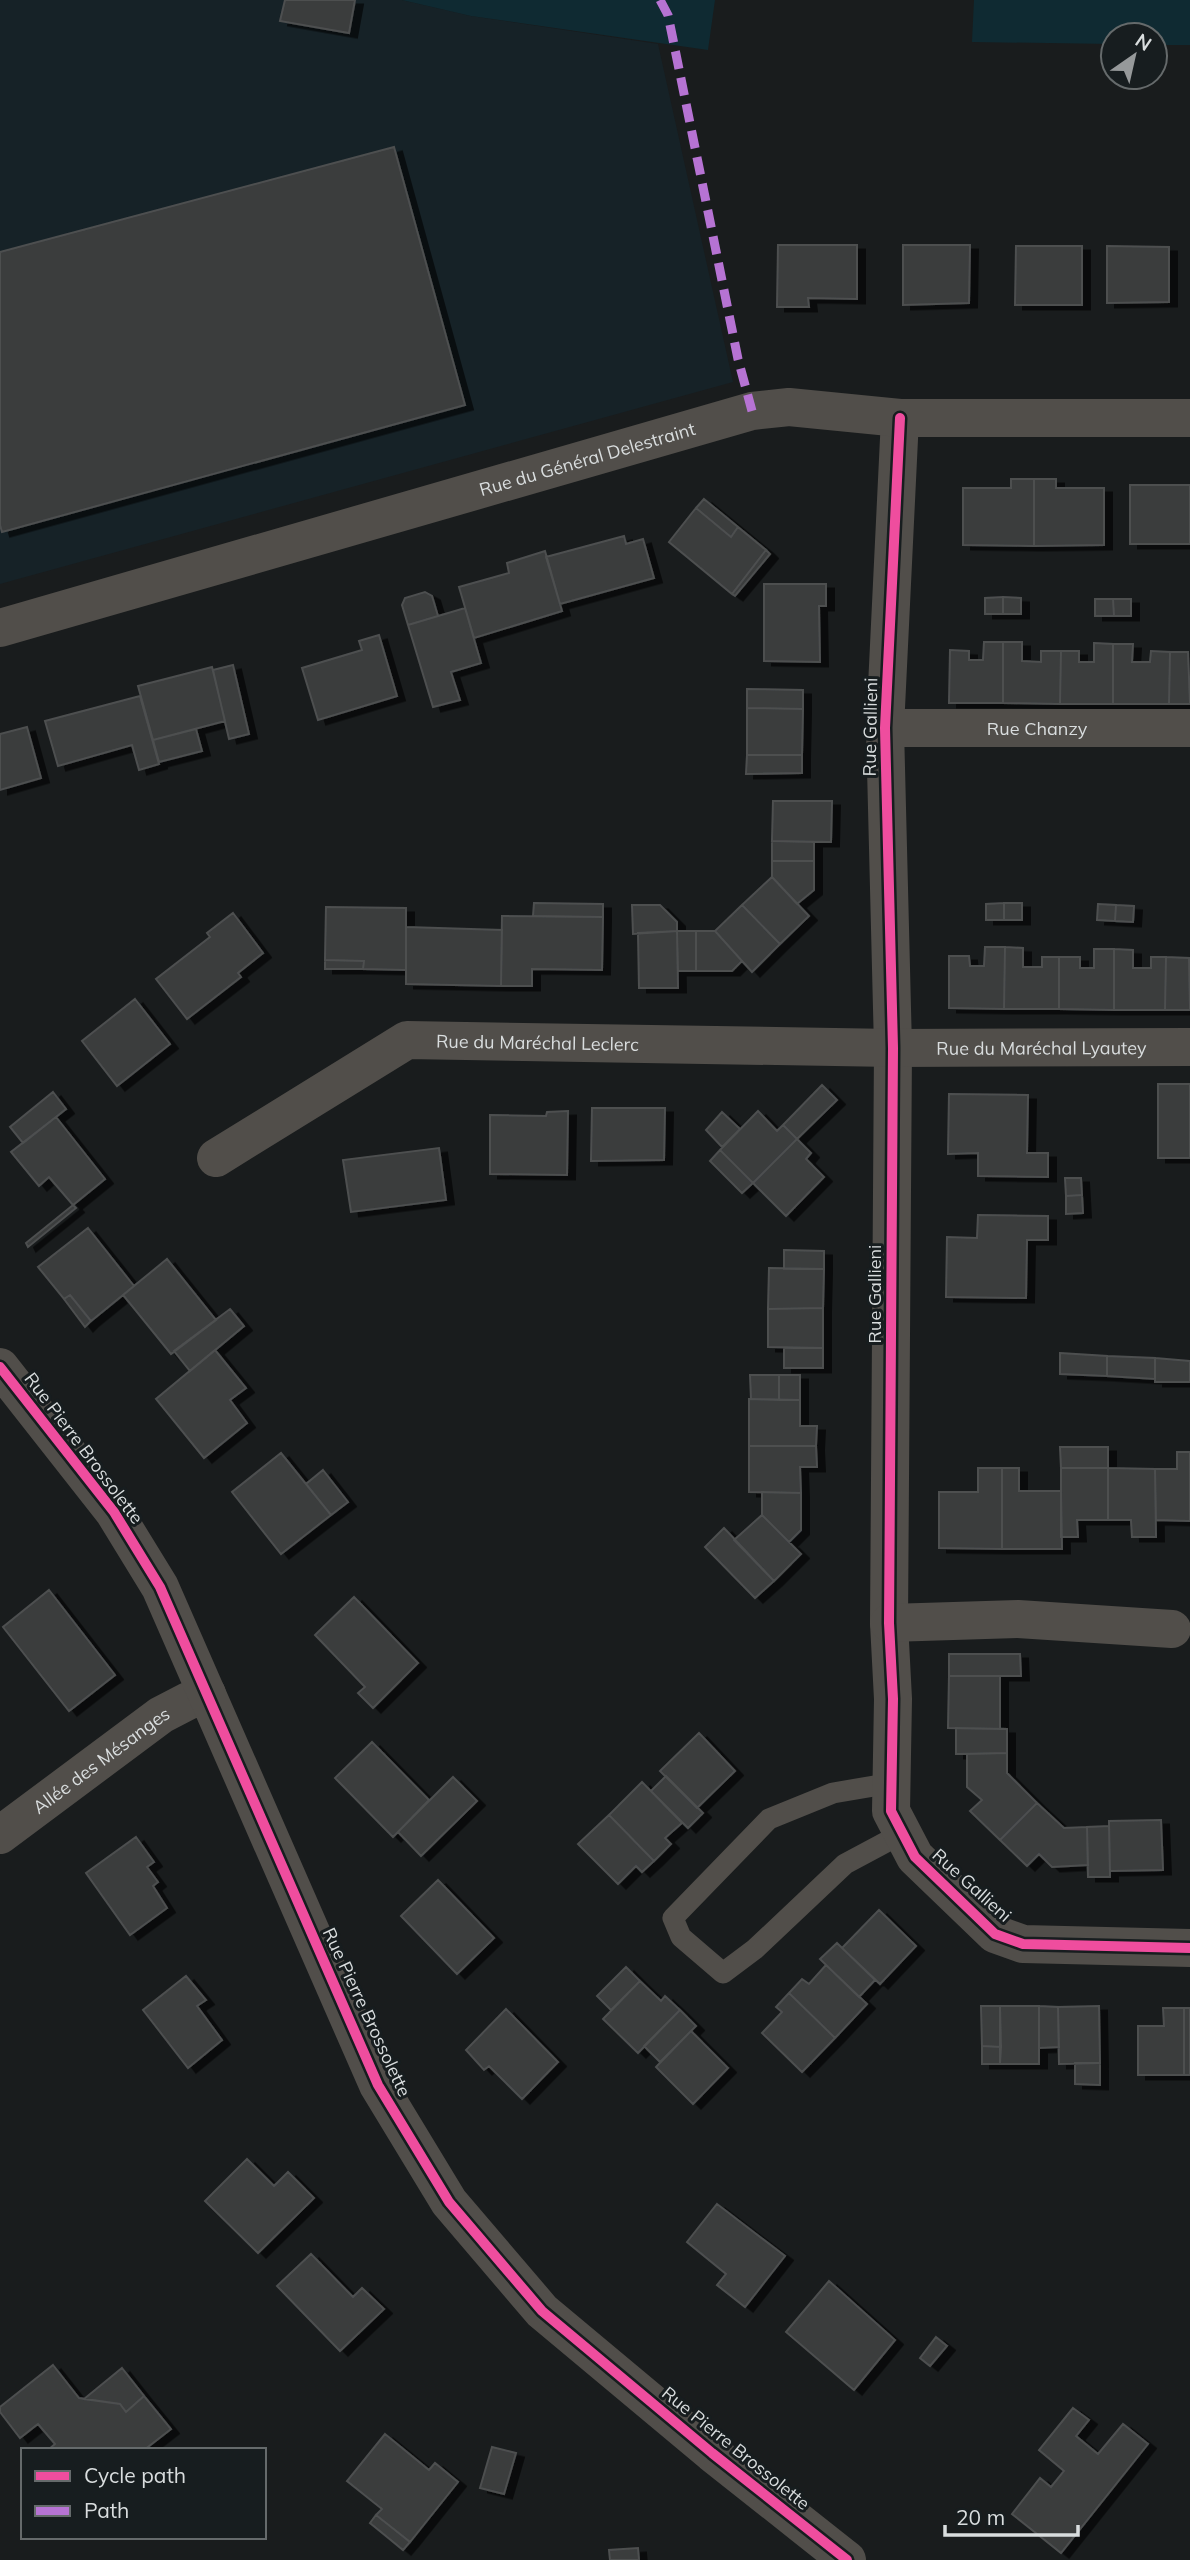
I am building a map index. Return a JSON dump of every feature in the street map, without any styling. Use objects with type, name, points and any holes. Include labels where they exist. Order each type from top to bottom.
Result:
[{"type":"street","name":"Rue du Général Delestraint","points":[[0,628],[752,411],[789,407],[900,418],[1190,418]]},
{"type":"street","name":"Rue Gallieni","points":[[900,418],[885,728],[892,1048],[889,1623],[893,1699],[891,1811],[915,1857],[995,1934],[1023,1944],[1190,1948]]},
{"type":"street","name":"Rue Chanzy","points":[[885,728],[1190,728]]},
{"type":"street","name":"Rue du Maréchal Leclerc","points":[[216,1158],[407,1040],[892,1048]]},
{"type":"street","name":"Rue du Maréchal Lyautey","points":[[892,1048],[1190,1047]]},
{"type":"street","name":"Rue Pierre Brossolette","points":[[0,1367],[114,1512],[160,1587],[379,2085],[449,2202],[542,2311],[712,2453],[847,2560]]},
{"type":"street","points":[[889,1623],[1018,1619],[1172,1629]]},
{"type":"street","name":"Allée des Mésanges","points":[[0,1835],[161,1715],[207,1694]]},
{"type":"lane","points":[[892,1783],[833,1793],[769,1819],[673,1918],[681,1937],[723,1973],[755,1949],[845,1864],[903,1833]]},
{"type":"shaded area","points":[[0,0],[402,0],[471,16],[658,44],[733,382],[0,584]]},
{"type":"shaded area","points":[[402,0],[715,0],[708,50],[471,16]]},
{"type":"shaded area","points":[[974,0],[1190,0],[1190,45],[1169,45],[1169,21],[1099,21],[1099,44],[972,42]]},
{"type":"building","points":[[285,0],[355,0],[349,33],[280,21]]},
{"type":"building","points":[[394,147],[465,405],[2,532],[0,252]]},
{"type":"building","points":[[778,245],[857,245],[857,299],[808,298],[809,307],[777,307]]},
{"type":"building","points":[[903,245],[970,245],[969,303],[903,305]]},
{"type":"building","points":[[1016,246],[1082,246],[1082,305],[1015,305]]},
{"type":"building","points":[[1107,246],[1169,247],[1169,302],[1107,303]]},
{"type":"building","points":[[1011,479],[1034,479],[1034,546],[963,545],[963,488],[1011,488]]},
{"type":"building","points":[[1034,479],[1056,479],[1056,488],[1104,488],[1104,545],[1034,546]]},
{"type":"building","points":[[1130,485],[1190,485],[1190,544],[1130,544]]},
{"type":"building","points":[[704,499],[738,527],[731,537],[696,508]]},
{"type":"building","points":[[696,508],[731,537],[738,527],[766,550],[732,594],[669,542]]},
{"type":"building","points":[[624,536],[626,544],[643,539],[654,578],[560,604],[546,557]]},
{"type":"building","points":[[766,550],[770,554],[735,596],[732,594]]},
{"type":"building","points":[[545,551],[562,611],[474,638],[459,587],[509,573],[507,563]]},
{"type":"building","points":[[764,584],[826,584],[826,606],[819,606],[820,662],[764,661]]},
{"type":"building","points":[[425,592],[432,596],[438,616],[408,625],[402,605],[405,598]]},
{"type":"building","points":[[1003,597],[1021,598],[1021,614],[1003,614]]},
{"type":"building","points":[[1003,597],[1003,614],[985,614],[985,598]]},
{"type":"building","points":[[1095,599],[1113,599],[1114,616],[1095,616]]},
{"type":"building","points":[[1113,599],[1131,599],[1131,616],[1114,616]]},
{"type":"building","points":[[465,608],[481,663],[451,672],[460,700],[433,707],[408,625]]},
{"type":"building","points":[[379,635],[397,696],[318,720],[302,668],[362,650],[359,641]]},
{"type":"building","points":[[984,642],[1003,642],[1003,703],[949,703],[950,650],[969,651],[969,660],[983,660]]},
{"type":"building","points":[[1003,642],[1022,642],[1022,661],[1041,662],[1041,651],[1061,651],[1060,704],[1003,703]]},
{"type":"building","points":[[1094,643],[1113,644],[1113,704],[1060,704],[1061,651],[1079,651],[1079,662],[1094,662]]},
{"type":"building","points":[[1113,644],[1133,644],[1132,662],[1150,662],[1151,651],[1170,652],[1169,704],[1113,704]]},
{"type":"building","points":[[1170,652],[1188,652],[1190,704],[1169,704]]},
{"type":"building","points":[[233,665],[249,734],[229,739],[213,670]]},
{"type":"building","points":[[212,667],[225,721],[153,740],[138,686]]},
{"type":"building","points":[[747,689],[803,690],[803,709],[747,708]]},
{"type":"building","points":[[140,696],[159,764],[139,770],[132,745],[58,766],[45,721]]},
{"type":"building","points":[[747,708],[803,709],[802,755],[747,755]]},
{"type":"building","points":[[27,727],[41,778],[0,790],[0,734]]},
{"type":"building","points":[[196,729],[202,751],[159,762],[153,740]]},
{"type":"building","points":[[747,755],[802,755],[802,773],[746,774]]},
{"type":"building","points":[[773,801],[832,801],[831,842],[772,841]]},
{"type":"building","points":[[772,841],[814,842],[814,861],[772,861]]},
{"type":"building","points":[[772,861],[814,861],[814,890],[797,904],[772,877]]},
{"type":"building","points":[[772,877],[809,916],[780,944],[742,905]]},
{"type":"building","points":[[534,903],[603,904],[603,917],[533,916]]},
{"type":"building","points":[[1004,903],[1022,903],[1022,920],[1004,920]]},
{"type":"building","points":[[1004,903],[1004,920],[986,920],[986,904]]},
{"type":"building","points":[[1098,904],[1116,905],[1115,921],[1097,920]]},
{"type":"building","points":[[632,905],[660,905],[677,922],[677,931],[633,934]]},
{"type":"building","points":[[742,905],[780,944],[752,972],[715,931]]},
{"type":"building","points":[[1116,905],[1134,906],[1133,922],[1115,921]]},
{"type":"building","points":[[326,907],[406,908],[406,970],[363,969],[364,961],[325,960]]},
{"type":"building","points":[[233,913],[263,953],[238,973],[241,977],[187,1019],[156,979],[210,937],[207,933]]},
{"type":"building","points":[[502,916],[603,917],[602,970],[532,969],[532,986],[501,986]]},
{"type":"building","points":[[406,927],[502,930],[501,986],[406,984]]},
{"type":"building","points":[[677,931],[678,988],[639,988],[638,933]]},
{"type":"building","points":[[677,931],[696,931],[696,971],[678,971]]},
{"type":"building","points":[[696,931],[715,931],[742,961],[732,971],[696,971]]},
{"type":"building","points":[[985,947],[1005,947],[1004,1009],[949,1008],[949,956],[969,956],[970,966],[984,966]]},
{"type":"building","points":[[1005,947],[1023,948],[1023,967],[1042,967],[1042,957],[1059,957],[1059,1009],[1004,1009]]},
{"type":"building","points":[[1094,949],[1114,949],[1114,1010],[1059,1009],[1059,957],[1080,957],[1080,968],[1094,968]]},
{"type":"building","points":[[1114,949],[1133,950],[1133,968],[1151,968],[1151,957],[1166,957],[1165,1010],[1114,1010]]},
{"type":"building","points":[[1166,957],[1189,958],[1190,1010],[1165,1010]]},
{"type":"building","points":[[325,960],[364,961],[363,969],[325,969]]},
{"type":"building","points":[[135,999],[170,1044],[117,1086],[82,1041]]},
{"type":"building","points":[[1158,1084],[1190,1084],[1190,1158],[1158,1158]]},
{"type":"building","points":[[822,1085],[837,1100],[797,1139],[783,1125]]},
{"type":"building","points":[[53,1092],[66,1109],[23,1143],[10,1127]]},
{"type":"building","points":[[949,1094],[1028,1095],[1027,1153],[1048,1153],[1048,1177],[978,1176],[978,1153],[948,1154]]},
{"type":"building","points":[[592,1108],[665,1108],[664,1160],[591,1161]]},
{"type":"building","points":[[568,1111],[567,1175],[490,1174],[490,1115],[546,1116],[547,1112]]},
{"type":"building","points":[[758,1111],[777,1131],[783,1125],[797,1139],[753,1183],[720,1150]]},
{"type":"building","points":[[722,1112],[740,1129],[722,1147],[706,1130]]},
{"type":"building","points":[[56,1117],[105,1179],[73,1205],[49,1177],[39,1186],[11,1152]]},
{"type":"building","points":[[797,1139],[811,1153],[806,1159],[824,1177],[786,1216],[753,1183]]},
{"type":"building","points":[[439,1148],[446,1200],[351,1212],[343,1160]]},
{"type":"building","points":[[720,1150],[753,1183],[742,1193],[710,1161]]},
{"type":"building","points":[[1065,1178],[1081,1178],[1082,1195],[1066,1196]]},
{"type":"building","points":[[1082,1195],[1083,1213],[1066,1214],[1066,1196]]},
{"type":"building","points":[[73,1205],[76,1208],[28,1247],[26,1243]]},
{"type":"building","points":[[978,1215],[1048,1216],[1048,1240],[1027,1240],[1026,1298],[946,1297],[947,1237],[977,1238]]},
{"type":"building","points":[[88,1228],[134,1286],[91,1321],[70,1295],[64,1299],[38,1267]]},
{"type":"building","points":[[784,1250],[824,1251],[824,1269],[784,1269]]},
{"type":"building","points":[[167,1259],[216,1320],[171,1354],[123,1295]]},
{"type":"building","points":[[769,1268],[824,1269],[823,1308],[768,1309]]},
{"type":"building","points":[[70,1295],[91,1321],[85,1327],[64,1299]]},
{"type":"building","points":[[823,1308],[823,1348],[768,1347],[768,1309]]},
{"type":"building","points":[[230,1309],[244,1326],[190,1371],[174,1351]]},
{"type":"building","points":[[784,1348],[823,1348],[823,1368],[784,1368]]},
{"type":"building","points":[[215,1350],[246,1388],[230,1400],[247,1423],[204,1458],[156,1399]]},
{"type":"building","points":[[1060,1353],[1107,1356],[1107,1376],[1060,1374]]},
{"type":"building","points":[[1107,1356],[1155,1358],[1155,1379],[1107,1376]]},
{"type":"building","points":[[1155,1358],[1190,1361],[1190,1382],[1155,1382]]},
{"type":"building","points":[[750,1375],[779,1375],[779,1400],[751,1399]]},
{"type":"building","points":[[779,1375],[800,1375],[800,1400],[779,1400]]},
{"type":"building","points":[[749,1399],[800,1400],[800,1426],[817,1426],[816,1446],[749,1446]]},
{"type":"building","points":[[749,1446],[816,1446],[817,1467],[800,1467],[801,1493],[749,1492]]},
{"type":"building","points":[[1060,1447],[1108,1447],[1108,1468],[1061,1468]]},
{"type":"building","points":[[1177,1452],[1190,1452],[1190,1521],[1156,1520],[1155,1469],[1177,1469]]},
{"type":"building","points":[[281,1453],[331,1515],[281,1554],[232,1492]]},
{"type":"building","points":[[978,1468],[1002,1468],[1002,1549],[939,1548],[939,1492],[978,1492]]},
{"type":"building","points":[[1002,1468],[1019,1468],[1019,1491],[1061,1491],[1062,1549],[1002,1549]]},
{"type":"building","points":[[1061,1468],[1108,1468],[1108,1520],[1077,1520],[1078,1537],[1061,1537]]},
{"type":"building","points":[[1108,1468],[1155,1469],[1156,1537],[1132,1537],[1131,1520],[1108,1520]]},
{"type":"building","points":[[323,1470],[348,1502],[331,1515],[306,1484]]},
{"type":"building","points":[[762,1492],[801,1493],[801,1530],[789,1542],[762,1515]]},
{"type":"building","points":[[762,1515],[801,1554],[774,1581],[734,1540]]},
{"type":"building","points":[[724,1528],[774,1581],[755,1598],[705,1547]]},
{"type":"building","points":[[49,1590],[115,1675],[69,1711],[3,1627]]},
{"type":"building","points":[[354,1597],[418,1663],[373,1708],[358,1693],[365,1687],[315,1635]]},
{"type":"building","points":[[949,1654],[1020,1654],[1021,1676],[949,1676]]},
{"type":"building","points":[[949,1676],[1000,1676],[1000,1729],[948,1728]]},
{"type":"building","points":[[956,1728],[1007,1729],[1007,1753],[956,1754]]},
{"type":"building","points":[[699,1733],[735,1771],[697,1808],[660,1771]]},
{"type":"building","points":[[372,1742],[429,1800],[393,1837],[335,1778]]},
{"type":"building","points":[[1007,1753],[1007,1773],[1037,1803],[1000,1840],[970,1811],[982,1800],[967,1787],[967,1754]]},
{"type":"building","points":[[666,1776],[703,1813],[688,1828],[651,1791]]},
{"type":"building","points":[[453,1777],[477,1801],[421,1856],[398,1832]]},
{"type":"building","points":[[642,1782],[682,1823],[665,1838],[671,1844],[654,1861],[609,1815]]},
{"type":"building","points":[[1037,1803],[1064,1828],[1087,1827],[1088,1865],[1052,1867],[1039,1854],[1027,1866],[1000,1840]]},
{"type":"building","points":[[609,1815],[654,1861],[642,1872],[636,1866],[618,1884],[578,1844]]},
{"type":"building","points":[[1161,1820],[1163,1870],[1110,1871],[1109,1821]]},
{"type":"building","points":[[1109,1826],[1110,1877],[1088,1877],[1087,1827]]},
{"type":"building","points":[[136,1837],[154,1862],[147,1867],[158,1882],[153,1886],[167,1908],[130,1935],[86,1873]]},
{"type":"building","points":[[438,1880],[494,1938],[457,1974],[401,1916]]},
{"type":"building","points":[[879,1910],[916,1946],[880,1984],[842,1948]]},
{"type":"building","points":[[837,1943],[875,1980],[859,1997],[820,1959]]},
{"type":"building","points":[[826,1965],[867,2004],[835,2038],[789,1993],[802,1979],[809,1984]]},
{"type":"building","points":[[626,1967],[640,1981],[611,2010],[597,1996]]},
{"type":"building","points":[[186,1976],[206,2000],[197,2006],[222,2040],[188,2068],[143,2010]]},
{"type":"building","points":[[640,1981],[661,2001],[665,1996],[680,2010],[638,2053],[603,2019]]},
{"type":"building","points":[[789,1993],[835,2038],[802,2072],[762,2033],[782,2012],[776,2007]]},
{"type":"building","points":[[981,2006],[1000,2006],[1001,2047],[982,2046]]},
{"type":"building","points":[[1000,2006],[1039,2006],[1039,2064],[1000,2064]]},
{"type":"building","points":[[1039,2006],[1058,2007],[1059,2047],[1039,2048]]},
{"type":"building","points":[[1099,2006],[1100,2063],[1059,2064],[1058,2007]]},
{"type":"building","points":[[1163,2008],[1184,2008],[1184,2075],[1138,2075],[1138,2026],[1164,2026]]},
{"type":"building","points":[[1184,2008],[1190,2008],[1190,2075],[1184,2075]]},
{"type":"building","points":[[506,2009],[558,2062],[522,2099],[489,2066],[484,2070],[466,2050]]},
{"type":"building","points":[[680,2010],[696,2026],[660,2062],[644,2046]]},
{"type":"building","points":[[691,2031],[728,2068],[693,2104],[656,2067]]},
{"type":"building","points":[[982,2046],[1001,2047],[1000,2064],[982,2064]]},
{"type":"building","points":[[1075,2063],[1100,2063],[1100,2085],[1075,2084]]},
{"type":"building","points":[[247,2159],[274,2186],[288,2172],[314,2198],[258,2253],[205,2201]]},
{"type":"building","points":[[717,2204],[785,2256],[745,2307],[717,2285],[726,2274],[687,2242]]},
{"type":"building","points":[[311,2254],[353,2297],[362,2288],[384,2309],[340,2351],[277,2286]]},
{"type":"building","points":[[829,2281],[895,2340],[854,2390],[786,2332]]},
{"type":"building","points":[[936,2337],[947,2346],[930,2366],[920,2358]]},
{"type":"building","points":[[53,2365],[79,2398],[120,2404],[126,2412],[144,2396],[171,2429],[147,2448],[50,2448],[55,2444],[38,2424],[20,2438],[0,2412],[0,2407]]},
{"type":"building","points":[[122,2368],[144,2396],[126,2412],[120,2404],[84,2399]]},
{"type":"building","points":[[1073,2408],[1089,2420],[1076,2436],[1098,2454],[1123,2424],[1148,2444],[1061,2553],[1012,2514],[1040,2478],[1051,2487],[1064,2471],[1039,2450]]},
{"type":"building","points":[[385,2434],[429,2470],[435,2463],[458,2482],[410,2542],[376,2515],[382,2509],[347,2481]]},
{"type":"building","points":[[492,2447],[516,2453],[504,2494],[480,2488]]},
{"type":"building","points":[[376,2515],[410,2542],[403,2550],[370,2523]]},
{"type":"building","points":[[638,2548],[639,2560],[610,2560],[609,2550]]},
{"type":"marked path","points":[[660,0],[668,15],[738,359],[752,411]]},
{"type":"cycle path","points":[[900,418],[885,728],[893,1048],[889,1623],[893,1699],[891,1811],[915,1857],[995,1934],[1023,1944],[1190,1948]]},
{"type":"cycle path","points":[[0,1367],[114,1512],[160,1587],[378,2085],[449,2202],[542,2311],[712,2453],[847,2560]]}]
